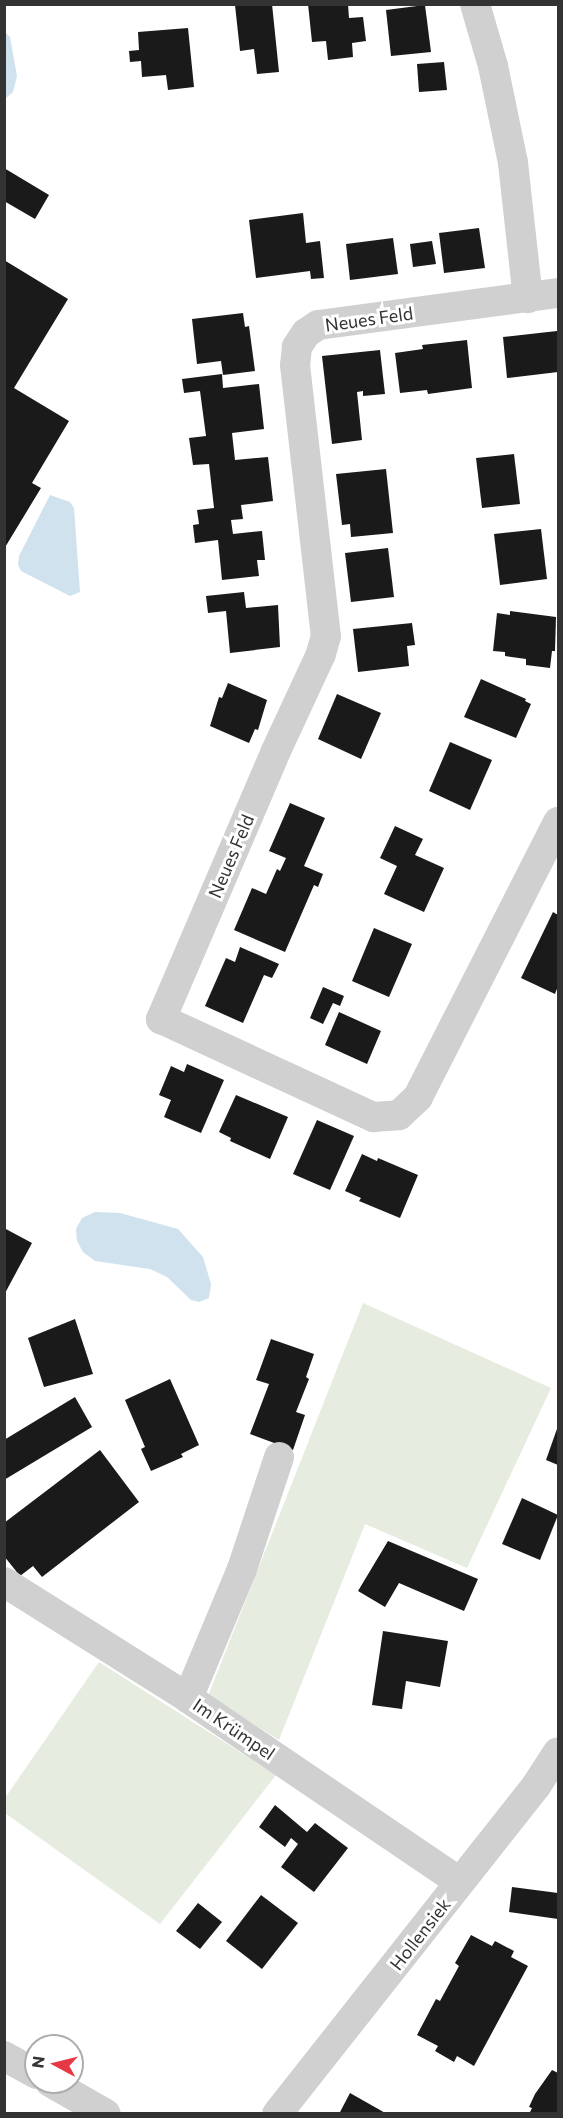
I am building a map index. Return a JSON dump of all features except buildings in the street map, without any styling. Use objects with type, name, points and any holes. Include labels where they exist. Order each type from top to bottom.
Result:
[{"type":"street","points":[[475,4],[493,66],[513,163],[528,298]]},
{"type":"street","name":"Neues Feld","points":[[558,294],[318,325],[306,333],[297,347],[295,365],[326,636],[321,654],[276,751],[161,1019],[373,1117],[399,1115],[418,1097],[558,822]]},
{"type":"street","points":[[188,1698],[242,1569],[279,1457]]},
{"type":"street","name":"Im Krümpel","points":[[4,1582],[188,1698],[460,1882]]},
{"type":"street","name":"Hollensiek","points":[[277,2114],[536,1786],[558,1752]]},
{"type":"street","points":[[4,2056],[24,2067]]},
{"type":"street","points":[[71,2094],[106,2114]]},
{"type":"shaded area","points":[[363,1303],[551,1388],[467,1568],[365,1524],[279,1740],[208,1696]]},
{"type":"shaded area","points":[[99,1662],[276,1775],[160,1924],[5,1813],[5,1798]]},
{"type":"water","points":[[5,32],[10,37],[17,76],[13,92],[5,99]]},
{"type":"water","points":[[50,495],[70,502],[74,508],[80,592],[70,596],[21,571],[18,565],[19,556]]},
{"type":"water","points":[[95,1212],[120,1213],[178,1229],[203,1257],[211,1284],[209,1298],[199,1302],[191,1300],[167,1277],[150,1269],[95,1261],[83,1252],[77,1241],[76,1229],[82,1218]]}]
